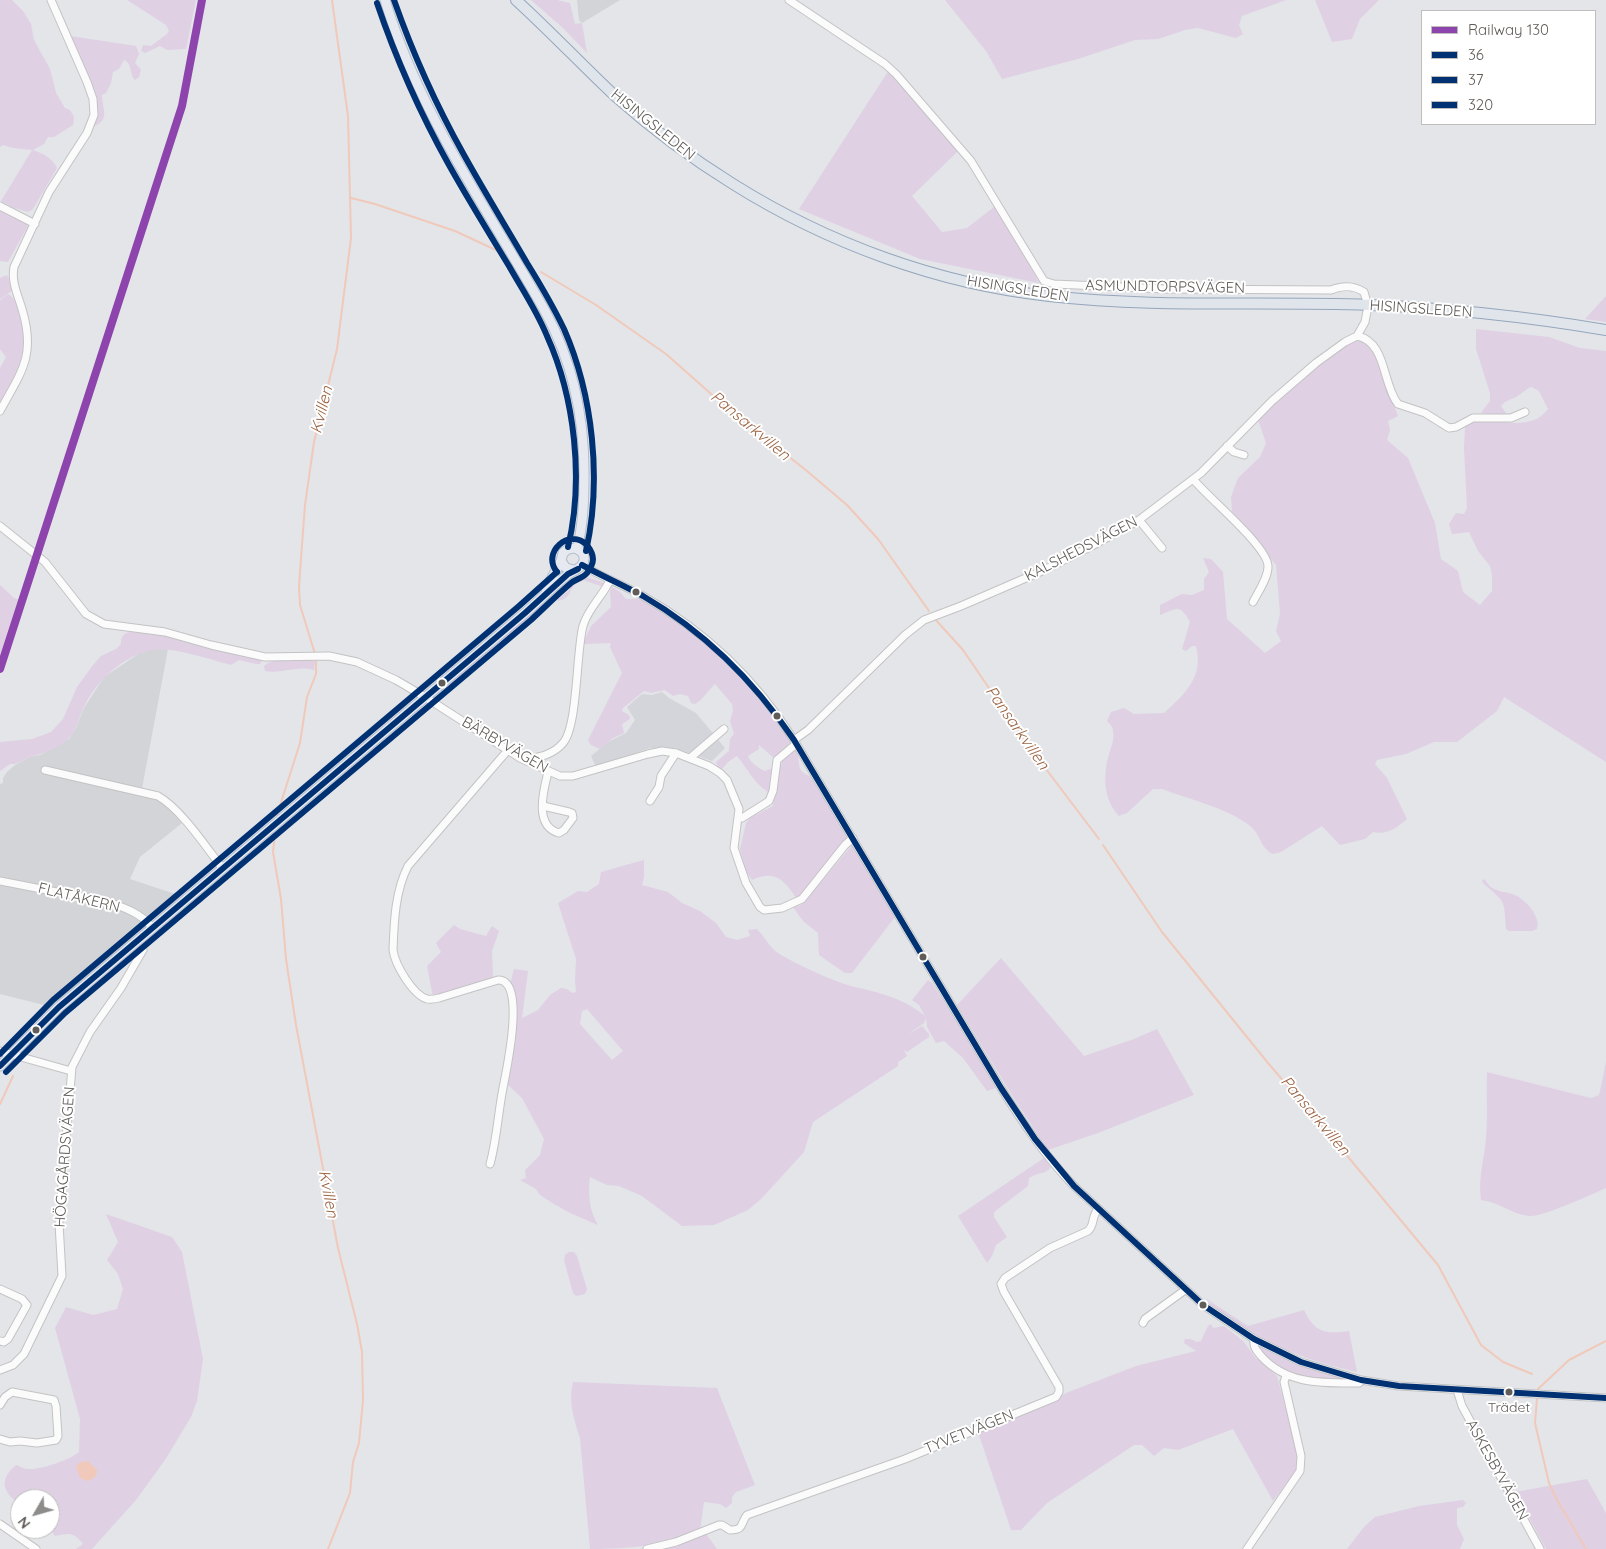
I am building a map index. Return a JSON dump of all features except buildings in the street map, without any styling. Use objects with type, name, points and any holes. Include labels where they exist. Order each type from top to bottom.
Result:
[{"type":"highway","name":"HISINGSLEDEN","points":[[516,0],[624,104],[702,164],[764,203],[803,223],[860,248],[908,265],[988,286],[1050,296],[1167,304],[1334,304],[1435,309],[1519,317],[1606,330]]},
{"type":"main road","points":[[385,0],[410,68],[433,119],[545,312],[568,363],[578,399],[584,443],[584,498],[582,524],[577,549]]},
{"type":"main road","points":[[0,1066],[59,1007],[525,614],[546,593],[551,591],[578,568],[584,557],[581,552],[572,548],[566,550],[547,587],[546,593]]},
{"type":"main road","points":[[561,561],[566,568],[578,568]]},
{"type":"street","points":[[0,410],[15,384],[28,351],[27,326],[13,275],[17,258],[53,185],[87,133],[94,115],[93,99],[87,82],[51,0]]},
{"type":"street","name":"ASMUNDTORPSVÄGEN","points":[[789,0],[885,64],[896,74],[970,161],[1044,281],[1054,284],[1166,289],[1331,290],[1347,286],[1364,292],[1366,299]]},
{"type":"street","points":[[0,206],[34,224]]},
{"type":"street","points":[[1367,310],[1365,322],[1357,336],[1367,340],[1376,348],[1398,404],[1425,412],[1446,427],[1456,427],[1473,418],[1511,418],[1524,412]]},
{"type":"street","name":"KALSHEDSVÄGEN","points":[[795,742],[905,635],[924,620],[1042,571],[1138,520],[1193,479],[1291,385],[1333,350],[1357,336]]},
{"type":"street","points":[[1227,446],[1234,452],[1244,455]]},
{"type":"street","points":[[1193,479],[1226,511],[1268,559],[1268,571],[1254,602]]},
{"type":"street","points":[[1138,520],[1162,548]]},
{"type":"street","name":"BÄRBYVÄGEN","points":[[0,526],[45,562],[81,609],[88,616],[99,622],[116,627],[169,633],[265,657],[329,656],[362,664],[426,697],[524,760],[560,776],[573,776],[662,751],[676,753],[709,766],[722,775],[738,809],[738,818]]},
{"type":"street","points":[[578,568],[636,592],[671,612],[720,651],[757,689],[778,715],[795,742],[1019,1116],[1055,1165],[1098,1210],[1185,1290],[1218,1316],[1254,1339],[1308,1364],[1361,1380],[1399,1386],[1606,1398]]},
{"type":"street","points":[[524,760],[549,754],[563,744],[567,738],[572,713],[582,629],[592,607],[610,580]]},
{"type":"street","points":[[690,758],[724,729]]},
{"type":"street","points":[[795,742],[777,760],[773,791],[769,801],[742,818],[738,818],[734,841],[737,857],[746,883],[760,907],[764,910],[782,908],[802,899],[852,838]]},
{"type":"street","points":[[490,1164],[512,1042],[512,995],[509,984],[498,980],[430,1000],[419,995],[402,973],[394,958],[393,950],[398,895],[403,875],[408,866],[508,750]]},
{"type":"street","points":[[650,801],[659,787],[661,776],[676,753]]},
{"type":"street","points":[[45,770],[158,796],[167,801],[179,813],[223,868]]},
{"type":"street","points":[[543,806],[572,813],[573,818],[562,832],[556,832],[546,824],[543,806],[543,793],[548,772]]},
{"type":"street","name":"FLATÅKERN","points":[[0,881],[108,902],[123,907],[139,916],[152,928]]},
{"type":"street","name":"HÖGAGÅRDSVÄGEN","points":[[0,1370],[14,1365],[24,1354],[62,1276],[59,1223],[71,1071],[90,1032],[124,983],[143,950]]},
{"type":"street","name":"HÖGAGÅRDSVÄGEN","points":[[0,1051],[71,1071]]},
{"type":"street","name":"TYVETVÄGEN","points":[[647,1549],[676,1542],[720,1525],[730,1530],[738,1530],[748,1514],[905,1459],[1056,1398],[1059,1386],[1001,1284],[1005,1278],[1050,1248],[1088,1231],[1091,1228],[1092,1218],[1098,1210]]},
{"type":"street","points":[[0,1289],[22,1299],[27,1305],[8,1339],[4,1342],[0,1341]]},
{"type":"street","points":[[1144,1323],[1145,1319],[1185,1290]]},
{"type":"street","points":[[1254,1339],[1253,1344],[1256,1350],[1265,1360],[1286,1376],[1325,1383],[1359,1383],[1361,1380]]},
{"type":"street","points":[[1247,1549],[1300,1471],[1301,1456],[1284,1382],[1286,1376]]},
{"type":"street","name":"ASKESBYVÄGEN","points":[[1457,1390],[1462,1406],[1540,1549]]},
{"type":"street","points":[[0,1405],[5,1397],[12,1392],[54,1400],[58,1436],[56,1440],[37,1443],[10,1442],[0,1439]]},
{"type":"street","points":[[0,1524],[36,1549]]},
{"type":"shaded area","points":[[0,0],[12,0],[23,11],[31,24],[34,40],[50,69],[56,93],[65,108],[70,110],[74,117],[73,125],[54,137],[48,137],[44,144],[33,150],[47,156],[57,168],[33,209],[28,212],[14,208],[1,201],[32,150],[3,145],[0,147]]},
{"type":"shaded area","points":[[127,0],[196,0],[186,49],[167,50],[160,46],[145,53],[141,51],[143,45],[151,46],[169,31],[166,25]]},
{"type":"shaded area","points":[[531,0],[557,0],[570,3],[575,24],[582,23],[587,53],[563,28]]},
{"type":"shaded area","points":[[577,0],[620,0],[582,23],[579,20]]},
{"type":"shaded area","points":[[945,0],[1286,0],[1242,16],[1239,25],[1243,34],[1236,38],[1198,28],[1185,30],[1158,39],[1135,40],[1078,59],[1002,79],[986,51]]},
{"type":"shaded area","points":[[1315,0],[1379,0],[1360,19],[1352,39],[1332,42]]},
{"type":"shaded area","points":[[70,36],[136,46],[139,54],[135,63],[141,70],[139,77],[135,80],[129,64],[124,60],[119,69],[113,72],[111,83],[106,93],[102,95],[104,117],[99,124],[93,127],[95,116]]},
{"type":"shaded area","points":[[889,70],[958,151],[912,196],[942,232],[967,228],[994,207],[1039,283],[920,259],[799,209]]},
{"type":"shaded area","points":[[0,210],[28,226],[8,262],[0,261]]},
{"type":"shaded area","points":[[7,275],[13,290],[0,299],[0,278]]},
{"type":"shaded area","points":[[8,294],[18,308],[22,328],[23,350],[17,370],[0,402],[0,368],[6,357],[0,349],[0,300]]},
{"type":"shaded area","points":[[1606,296],[1606,322],[1585,319]]},
{"type":"shaded area","points":[[1476,329],[1549,337],[1580,348],[1606,351],[1606,762],[1504,697],[1497,711],[1457,742],[1434,742],[1406,754],[1377,760],[1375,764],[1387,778],[1407,819],[1392,830],[1378,833],[1373,832],[1365,839],[1340,845],[1322,826],[1281,852],[1273,854],[1265,848],[1253,829],[1240,819],[1219,809],[1162,789],[1153,789],[1127,813],[1119,816],[1107,794],[1105,778],[1114,737],[1112,728],[1107,721],[1111,712],[1124,708],[1134,714],[1164,713],[1191,684],[1197,667],[1196,646],[1192,646],[1186,651],[1182,649],[1190,622],[1184,612],[1178,609],[1160,615],[1160,605],[1182,594],[1192,595],[1204,590],[1204,579],[1209,572],[1203,558],[1211,559],[1223,572],[1227,619],[1265,653],[1281,641],[1276,631],[1280,614],[1276,565],[1232,511],[1231,497],[1238,478],[1260,457],[1266,443],[1257,417],[1352,338],[1366,341],[1375,354],[1398,416],[1388,421],[1390,430],[1387,440],[1408,458],[1435,523],[1441,559],[1458,571],[1463,592],[1480,605],[1492,591],[1490,566],[1478,551],[1469,532],[1452,534],[1449,524],[1456,513],[1464,514],[1467,508],[1464,448],[1465,427],[1477,418],[1515,423],[1525,422],[1541,416],[1548,409],[1539,391],[1531,387],[1506,401],[1501,406],[1508,416],[1481,413],[1490,401],[1490,393],[1476,349]]},
{"type":"shaded area","points":[[586,577],[602,582],[605,585],[601,586],[583,580],[573,587],[567,597],[557,601],[576,581]]},
{"type":"shaded area","points":[[0,585],[14,598],[20,600],[0,664]]},
{"type":"shaded area","points":[[612,587],[626,599],[645,601],[664,612],[706,643],[738,673],[766,706],[791,742],[774,758],[759,745],[759,749],[748,756],[749,759],[765,771],[773,768],[780,761],[782,765],[781,759],[795,748],[800,768],[805,774],[810,776],[849,838],[798,901],[789,888],[779,879],[767,876],[752,880],[746,871],[740,849],[746,823],[750,818],[773,806],[775,796],[762,788],[737,756],[722,769],[718,767],[716,762],[729,751],[730,739],[734,734],[730,721],[733,711],[732,704],[715,684],[695,704],[691,703],[688,696],[680,694],[673,696],[665,690],[651,693],[644,691],[623,708],[622,711],[629,715],[630,719],[622,724],[624,733],[613,738],[600,749],[591,745],[588,740],[622,673],[610,647],[611,643],[583,644],[591,626],[611,607],[610,592]]},
{"type":"shaded area","points":[[543,604],[548,605],[473,665],[458,684],[446,695],[443,692],[455,676]]},
{"type":"shaded area","points":[[130,632],[159,634],[262,660],[260,664],[256,664],[239,660],[231,665],[169,650],[160,649],[141,653],[121,664],[103,679],[89,697],[74,731],[65,742],[46,752],[18,763],[10,764],[0,771],[0,742],[32,739],[51,732],[63,719],[77,687],[93,665],[101,656],[116,649],[121,644],[123,636]]},
{"type":"shaded area","points":[[154,649],[168,649],[141,794],[155,799],[166,806],[182,823],[140,857],[130,879],[181,896],[52,1007],[0,994],[0,784],[3,783],[3,778],[7,772],[15,765],[30,757],[40,755],[69,739],[76,728],[84,708],[104,677],[140,653]]},
{"type":"shaded area","points":[[313,658],[315,662],[314,670],[302,668],[265,671],[264,666],[274,661]]},
{"type":"shaded area","points":[[662,692],[696,713],[725,748],[712,761],[675,748],[650,748],[596,767],[591,756],[608,742],[626,733],[635,720],[627,707],[642,694],[652,695]]},
{"type":"shaded area","points":[[853,844],[895,917],[852,973],[845,973],[819,955],[818,933],[803,921],[793,907],[801,905],[806,900]]},
{"type":"shaded area","points":[[644,860],[642,885],[668,892],[682,903],[700,911],[716,923],[726,937],[737,940],[750,936],[748,930],[757,929],[774,950],[789,959],[844,984],[899,1000],[925,1016],[919,1005],[912,1000],[928,980],[932,983],[958,1023],[996,1088],[987,1091],[963,1058],[944,1041],[936,1043],[927,1027],[926,1018],[924,1023],[907,1035],[922,1026],[929,1034],[929,1037],[907,1052],[904,1050],[907,1056],[898,1062],[898,1066],[813,1122],[804,1152],[762,1198],[748,1210],[714,1225],[682,1226],[642,1196],[619,1186],[607,1185],[590,1177],[590,1202],[598,1225],[570,1213],[540,1195],[536,1189],[520,1180],[526,1178],[525,1170],[540,1155],[544,1139],[522,1098],[507,1084],[515,1044],[516,1024],[510,984],[514,969],[528,971],[522,1018],[538,1010],[550,995],[561,988],[567,989],[572,993],[576,992],[576,959],[558,903],[578,891],[587,892],[599,884],[601,872]],"holes":[[[587,1009],[623,1051],[612,1060],[580,1024],[582,1011]]]},
{"type":"shaded area","points":[[1484,879],[1492,888],[1515,895],[1524,901],[1535,914],[1538,924],[1537,929],[1532,931],[1509,931],[1506,929],[1504,907],[1500,899],[1484,884],[1482,881]]},
{"type":"shaded area","points":[[454,925],[460,929],[486,936],[492,926],[499,931],[492,951],[493,979],[433,997],[427,966],[441,952],[436,943]]},
{"type":"shaded area","points":[[1001,958],[1084,1056],[1157,1029],[1194,1095],[1098,1133],[1048,1150],[957,1005]]},
{"type":"shaded area","points":[[1606,1062],[1606,1188],[1567,1205],[1535,1216],[1516,1213],[1494,1203],[1481,1200],[1481,1176],[1487,1131],[1487,1072],[1591,1098],[1599,1095]]},
{"type":"shaded area","points":[[1044,1158],[1051,1167],[1029,1178],[1028,1186],[994,1212],[994,1217],[1007,1237],[996,1245],[987,1263],[958,1216]]},
{"type":"shaded area","points":[[106,1214],[172,1237],[182,1252],[203,1359],[197,1401],[191,1417],[165,1460],[136,1500],[92,1549],[76,1549],[83,1544],[77,1537],[68,1534],[60,1535],[60,1489],[10,1489],[10,1496],[6,1490],[5,1480],[16,1465],[26,1469],[39,1468],[62,1461],[79,1452],[80,1419],[55,1328],[66,1307],[93,1315],[117,1309],[123,1289],[118,1274],[107,1260],[118,1242]]},
{"type":"shaded area","points":[[569,1252],[574,1252],[577,1256],[587,1289],[585,1294],[576,1296],[573,1293],[564,1260],[565,1255]]},
{"type":"shaded area","points":[[1205,1298],[1248,1326],[1304,1310],[1317,1328],[1327,1332],[1349,1331],[1357,1372],[1309,1359],[1279,1347],[1227,1317]]},
{"type":"shaded area","points":[[1211,1324],[1213,1328],[1224,1326],[1243,1341],[1255,1357],[1277,1376],[1295,1444],[1297,1460],[1296,1471],[1273,1501],[1233,1429],[1178,1450],[1164,1448],[1154,1456],[1142,1445],[1134,1445],[1047,1503],[1021,1530],[1011,1530],[978,1432],[1066,1393],[1136,1366],[1196,1351],[1184,1343],[1185,1339],[1201,1341],[1208,1326]]},
{"type":"shaded area","points":[[1258,1345],[1300,1365],[1348,1380],[1314,1380],[1281,1370],[1257,1348]]},
{"type":"shaded area","points":[[573,1382],[717,1388],[755,1485],[736,1492],[732,1497],[732,1503],[726,1508],[720,1504],[704,1502],[700,1531],[646,1546],[590,1549],[580,1438],[571,1403]]},
{"type":"shaded area","points":[[88,1461],[97,1470],[94,1477],[87,1481],[80,1478],[76,1466],[81,1462]]},
{"type":"shaded area","points":[[1587,1479],[1606,1513],[1606,1549],[1546,1549],[1515,1492]]},
{"type":"shaded area","points":[[1463,1500],[1466,1503],[1463,1507],[1457,1508],[1457,1525],[1464,1539],[1460,1549],[1347,1549],[1364,1527],[1375,1517],[1419,1506]]},
{"type":"shaded area","points":[[706,1534],[717,1549],[663,1549]]},
{"type":"waterway","name":"Kvillen","points":[[315,654],[300,605],[299,587],[305,505],[314,442],[337,349],[351,238],[348,116],[332,0]]},
{"type":"waterway","name":"Pansarkvillen","points":[[351,198],[375,204],[455,231],[498,251]]},
{"type":"waterway","name":"Pansarkvillen","points":[[541,272],[596,305],[666,354],[727,408],[847,505],[878,539],[929,611]]},
{"type":"waterway","name":"Pansarkvillen","points":[[935,619],[963,650],[1030,748],[1099,839]]},
{"type":"waterway","name":"Kvillen","points":[[277,815],[300,743],[307,697],[316,674],[316,659]]},
{"type":"waterway","name":"Kvillen","points":[[275,834],[273,852],[281,899],[286,959],[296,1025],[338,1248],[362,1352],[363,1400],[359,1443],[353,1462],[350,1493],[328,1549]]},
{"type":"waterway","name":"Pansarkvillen","points":[[1103,845],[1162,932],[1268,1063],[1438,1265],[1481,1345],[1503,1362],[1532,1374]]},
{"type":"waterway","points":[[0,1104],[13,1076]]},
{"type":"waterway","points":[[1538,1389],[1569,1360],[1606,1341]]},
{"type":"waterway","points":[[1537,1399],[1535,1423],[1549,1483],[1586,1549]]},
{"type":"rail line","name":"130","points":[[0,669],[182,106],[202,0]]},
{"type":"transit line","name":"320","points":[[394,0],[417,60],[444,117],[479,182],[551,304],[564,329],[574,355],[588,410],[594,467],[591,524],[586,551]]},
{"type":"transit line","name":"37","points":[[377,3],[400,65],[428,126],[456,178],[534,309],[557,360],[570,412],[576,467],[573,521],[568,547]]},
{"type":"transit line","name":"37","points":[[6,1072],[65,1013],[531,620],[571,583],[585,575],[593,559],[587,545],[580,540],[572,539],[559,545],[552,557],[553,565],[557,572]]},
{"type":"transit line","name":"36","points":[[582,565],[643,596],[687,625],[727,659],[779,718],[794,740],[1001,1088],[1035,1139],[1074,1186],[1203,1305],[1254,1339],[1301,1362],[1361,1380],[1399,1386],[1606,1398]]},
{"type":"transit line","name":"36","points":[[0,1066],[59,1007],[525,613],[568,574],[578,569]]},
{"type":"transit line","name":"320","points":[[0,1054],[53,1000],[557,572]]},
{"type":"place","name":"Trädet","points":[[1509,1392]]}]
